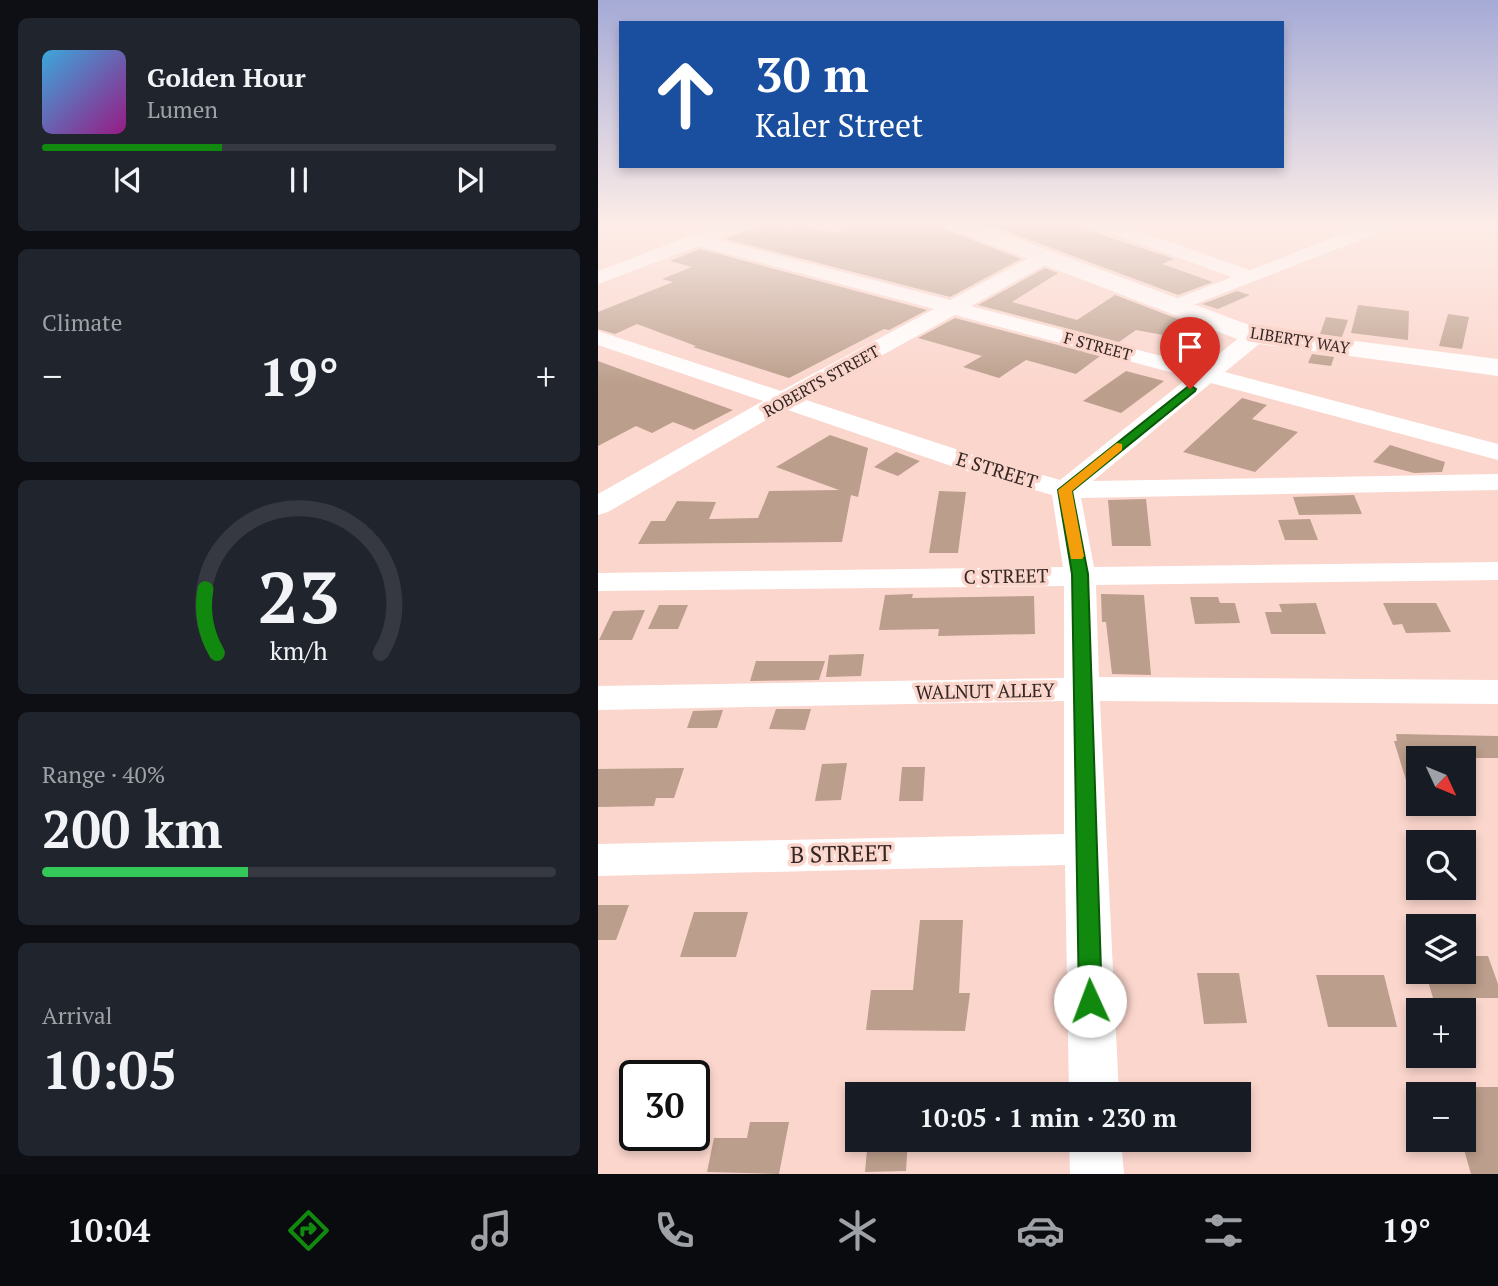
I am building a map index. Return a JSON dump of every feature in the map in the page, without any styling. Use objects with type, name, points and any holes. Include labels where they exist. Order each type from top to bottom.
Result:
[{"type":"street","name":"F STREET","points":[[839,277],[1498,452]]},
{"type":"street","name":"ROBERTS STREET","points":[[598,506],[1009,277]]},
{"type":"street","name":"LIBERTY WAY","points":[[1097,277],[1255,336],[1498,368]]},
{"type":"street","points":[[1175,306],[1247,277]]},
{"type":"street","points":[[1094,1082],[1085,849],[1080,574],[1065,490],[1255,336]]},
{"type":"street","name":"E STREET","points":[[598,338],[970,463],[1065,490],[1498,482]]},
{"type":"street","name":"C STREET","points":[[598,582],[1080,574],[1498,571]]},
{"type":"street","name":"WALNUT ALLEY","points":[[598,698],[1082,689],[1498,692]]},
{"type":"street","name":"B STREET","points":[[598,860],[1085,849]]},
{"type":"street","points":[[1096,1152],[1097,1174]]},
{"type":"building","points":[[668,277],[803,277],[927,310],[789,378],[693,347],[696,346],[637,324],[615,334],[598,329],[598,312],[673,282],[662,279]]},
{"type":"building","points":[[872,277],[988,277],[950,297]]},
{"type":"building","points":[[1029,277],[1052,277],[1012,302],[1077,320],[1115,295],[1191,324],[1174,337],[1136,330],[1119,342],[978,305]]},
{"type":"building","points":[[1129,277],[1198,277],[1213,282],[1178,295]]},
{"type":"building","points":[[1237,291],[1250,295],[1218,309],[1202,304]]},
{"type":"building","points":[[1358,305],[1409,311],[1408,340],[1351,333]]},
{"type":"building","points":[[1448,314],[1469,317],[1462,349],[1439,346]]},
{"type":"building","points":[[1326,317],[1348,320],[1342,337],[1320,334]]},
{"type":"building","points":[[955,318],[1100,356],[1076,374],[1026,360],[999,378],[963,367],[982,356],[918,338]]},
{"type":"building","points":[[1312,354],[1334,357],[1331,366],[1308,363]]},
{"type":"building","points":[[598,361],[733,410],[694,430],[673,422],[652,433],[636,426],[598,446]]},
{"type":"building","points":[[1126,371],[1164,381],[1121,413],[1083,401]]},
{"type":"building","points":[[1242,398],[1267,405],[1252,419],[1298,432],[1255,472],[1183,452]]},
{"type":"building","points":[[830,435],[868,448],[858,497],[851,495],[842,542],[638,544],[651,521],[665,521],[677,501],[716,502],[709,519],[758,518],[769,491],[839,490],[776,467]]},
{"type":"building","points":[[1390,445],[1445,462],[1442,472],[1414,473],[1373,462]]},
{"type":"building","points":[[896,452],[920,461],[898,476],[874,467]]},
{"type":"building","points":[[939,491],[966,492],[958,553],[929,553]]},
{"type":"building","points":[[1354,495],[1362,514],[1299,515],[1293,497]]},
{"type":"building","points":[[1146,499],[1151,546],[1112,546],[1108,500]]},
{"type":"building","points":[[1310,519],[1318,540],[1285,540],[1278,520]]},
{"type":"building","points":[[913,594],[912,598],[1034,596],[1035,634],[938,636],[939,629],[879,630],[885,595]]},
{"type":"building","points":[[1101,594],[1144,595],[1151,675],[1112,674],[1106,622],[1102,622]]},
{"type":"building","points":[[1190,597],[1218,597],[1220,603],[1235,603],[1240,623],[1195,624]]},
{"type":"building","points":[[1316,603],[1326,634],[1271,634],[1265,612],[1282,612],[1279,604]]},
{"type":"building","points":[[1383,603],[1436,603],[1451,632],[1406,633],[1402,624],[1393,625]]},
{"type":"building","points":[[659,605],[688,605],[678,629],[648,629]]},
{"type":"building","points":[[645,610],[632,640],[599,640],[613,611]]},
{"type":"building","points":[[864,654],[861,676],[826,677],[829,655]]},
{"type":"building","points":[[756,661],[825,661],[819,680],[750,681]]},
{"type":"building","points":[[776,709],[811,709],[805,730],[769,729]]},
{"type":"building","points":[[723,710],[717,728],[687,728],[693,711]]},
{"type":"building","points":[[1396,734],[1498,736],[1498,758],[1476,758],[1476,746],[1406,746],[1406,780],[1394,741],[1397,741]]},
{"type":"building","points":[[847,763],[841,800],[815,801],[822,764]]},
{"type":"building","points":[[902,767],[925,767],[923,801],[899,801]]},
{"type":"building","points":[[684,768],[674,798],[656,798],[654,806],[598,807],[598,769]]},
{"type":"building","points":[[598,905],[629,905],[616,940],[598,940]]},
{"type":"building","points":[[694,912],[748,912],[736,957],[680,957]]},
{"type":"building","points":[[920,920],[963,920],[959,993],[970,993],[965,1031],[866,1030],[871,990],[913,990]]},
{"type":"building","points":[[1476,956],[1488,956],[1498,984],[1498,998],[1433,998],[1429,984],[1476,984]]},
{"type":"building","points":[[1197,973],[1239,973],[1247,1023],[1204,1024]]},
{"type":"building","points":[[1316,975],[1384,975],[1397,1027],[1328,1027]]},
{"type":"building","points":[[1476,1087],[1498,1087],[1498,1174],[1471,1174],[1465,1152],[1476,1152]]},
{"type":"building","points":[[750,1122],[789,1122],[779,1174],[707,1172],[714,1138],[747,1138]]},
{"type":"building","points":[[867,1152],[907,1152],[906,1171],[865,1172]]},
{"type":"slow traffic","points":[[1077,556],[1065,490],[1117,447]]},
{"type":"route","points":[[1090,1001],[1080,574],[1065,490],[1190,389]]}]
